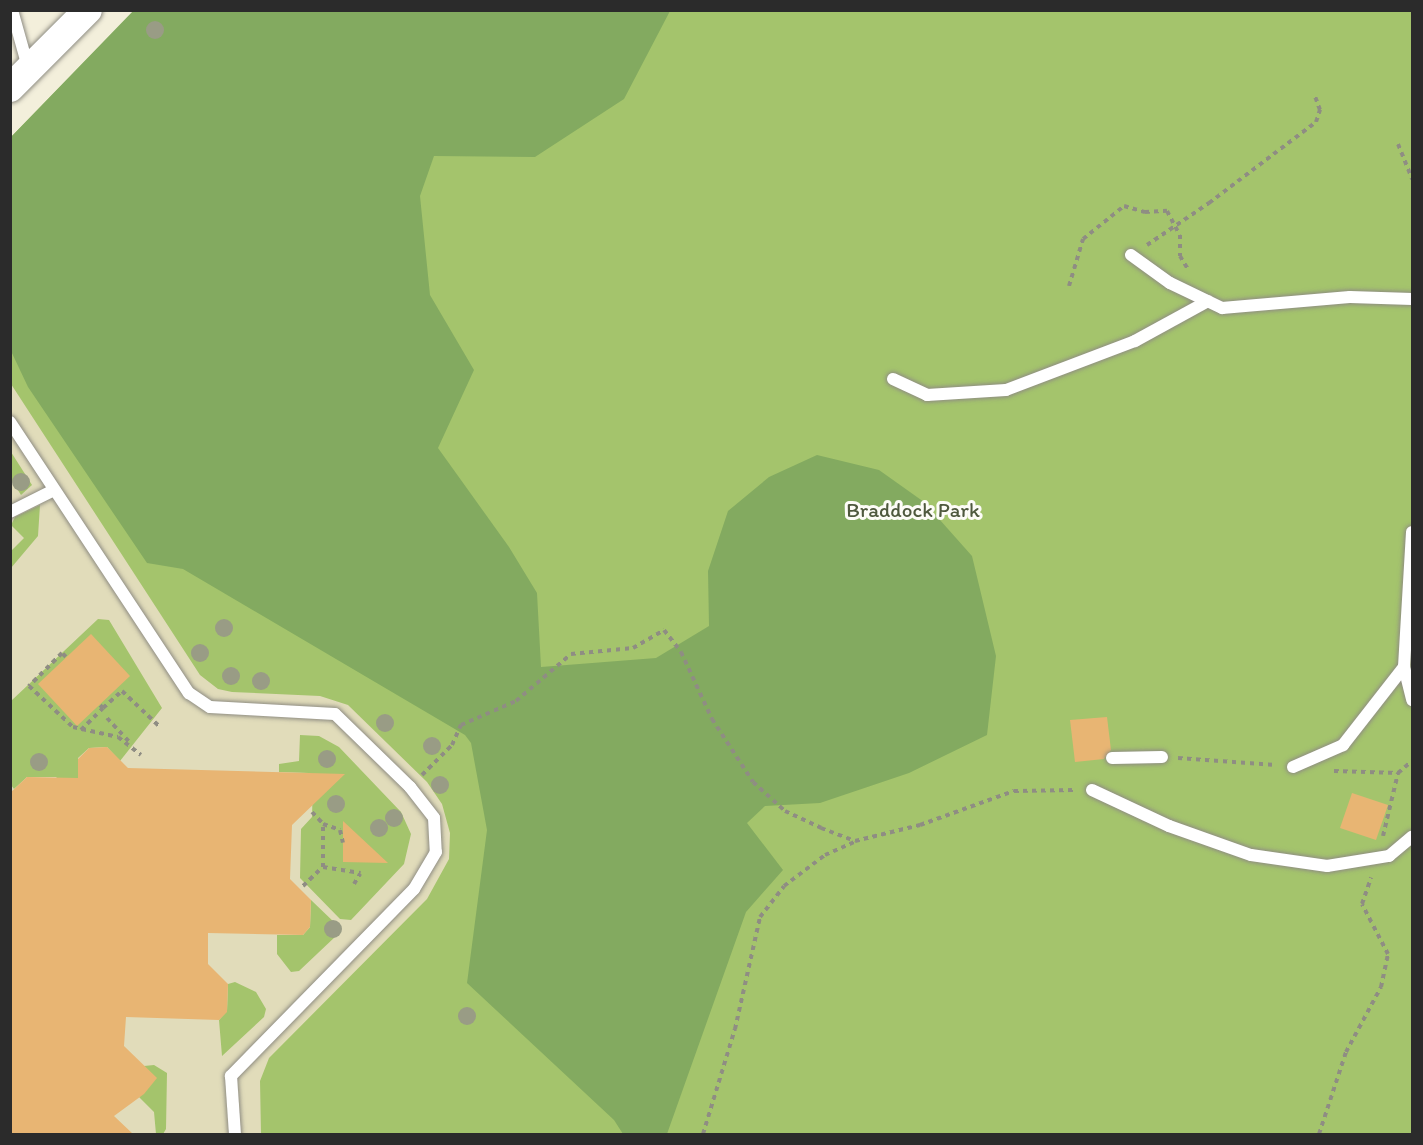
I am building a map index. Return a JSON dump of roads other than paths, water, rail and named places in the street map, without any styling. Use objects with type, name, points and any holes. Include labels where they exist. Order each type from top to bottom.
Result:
[{"type":"street","points":[[20,79],[88,10]]},
{"type":"lane","points":[[12,10],[20,79]]},
{"type":"lane","points":[[1131,255],[1170,283],[1222,308],[1350,297],[1413,299]]},
{"type":"lane","points":[[893,379],[927,395],[1006,390],[1135,341],[1208,302]]},
{"type":"lane","points":[[10,422],[181,682],[199,702],[222,709],[334,714],[410,787],[434,818],[436,852],[426,873],[231,1076],[235,1134]]},
{"type":"lane","points":[[10,512],[54,490]]},
{"type":"lane","points":[[1413,532],[1404,667],[1413,700]]},
{"type":"lane","points":[[1293,767],[1343,745],[1404,667]]},
{"type":"lane","points":[[1112,758],[1162,757]]},
{"type":"lane","points":[[1092,790],[1169,826],[1251,855],[1327,866],[1389,856],[1413,837]]},
{"type":"park label","name":"Braddock Park","points":[[913,510]]}]
